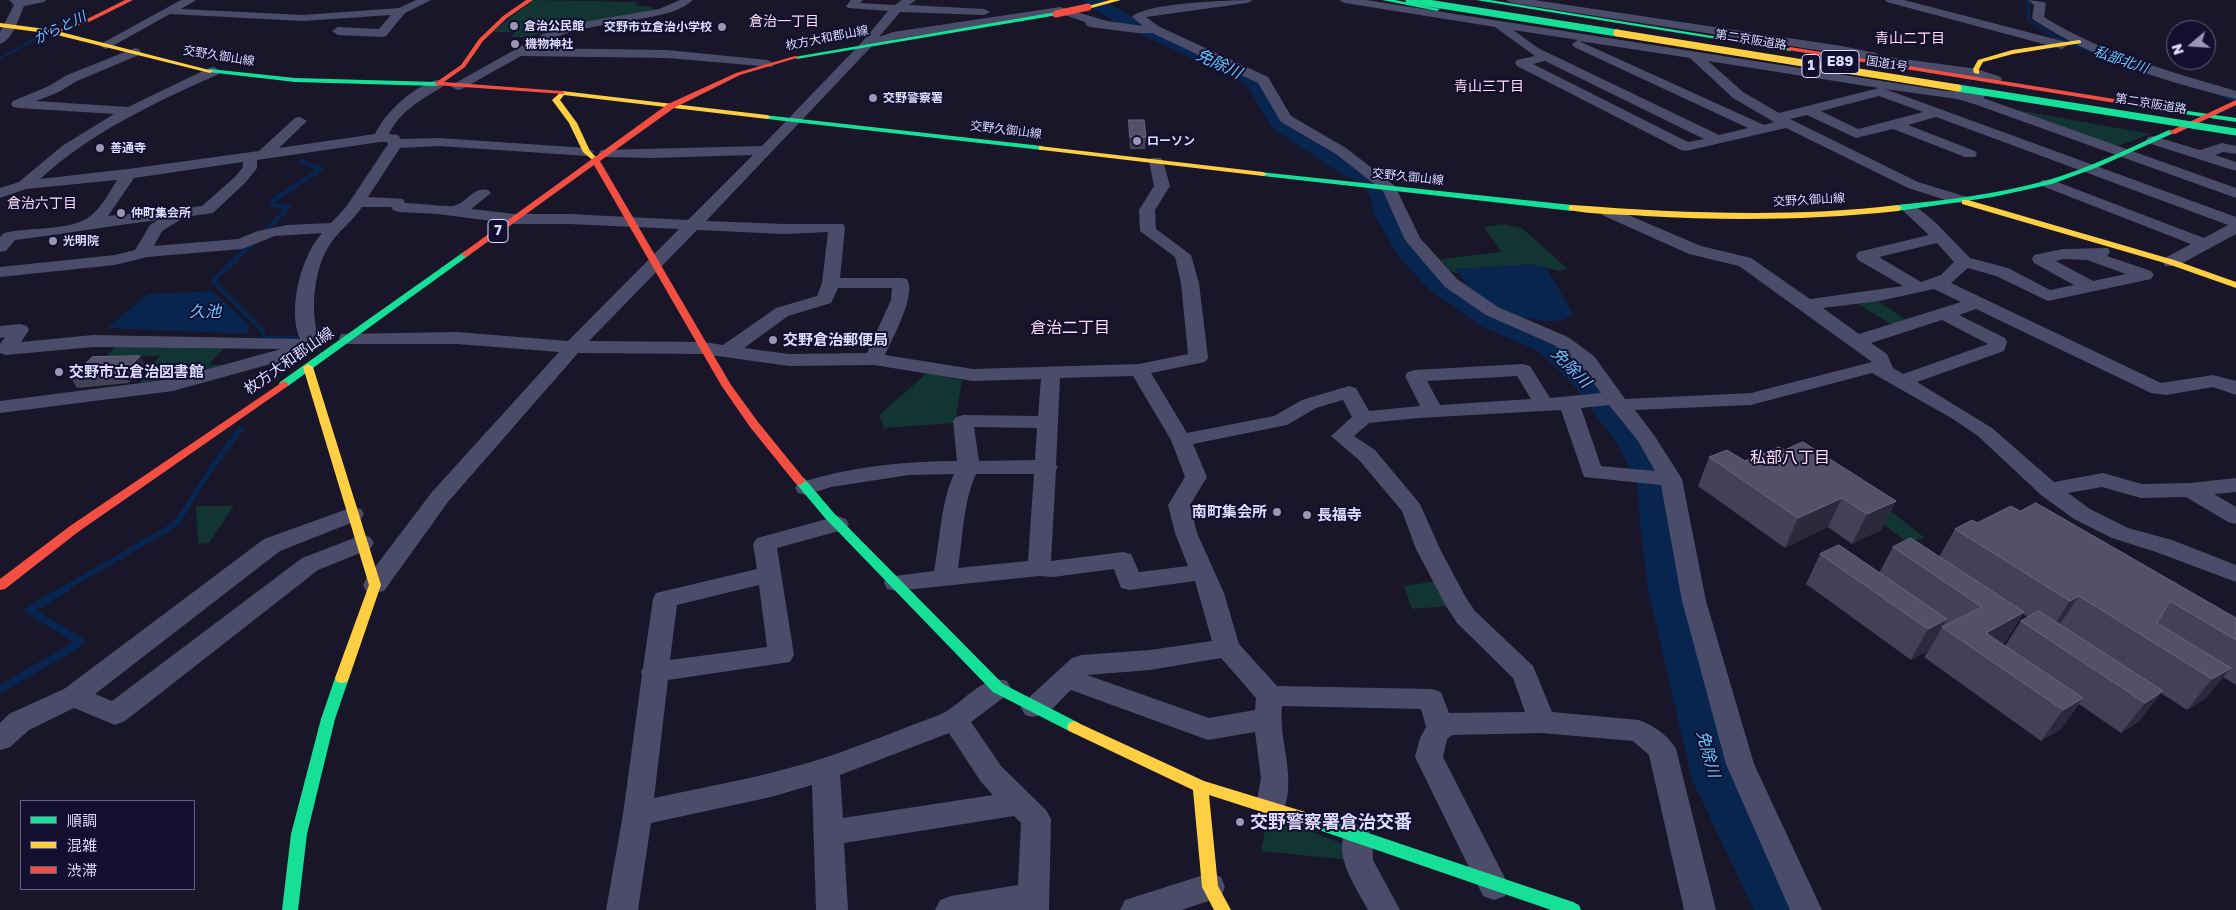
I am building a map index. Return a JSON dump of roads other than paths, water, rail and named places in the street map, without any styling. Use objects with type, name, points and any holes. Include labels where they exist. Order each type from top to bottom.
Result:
[{"type":"main road","points":[[51,32],[89,20],[130,0]]},
{"type":"main road","points":[[438,84],[463,66],[481,40],[505,17],[530,0]]},
{"type":"main road","name":"枚方大和郡山線","points":[[0,586],[74,529],[308,367],[515,219],[596,155],[671,106],[738,74],[804,55],[1056,14],[1118,0]]},
{"type":"main road","name":"国道1号","points":[[1385,0],[1596,36],[1627,38],[2236,134]]},
{"type":"main road","name":"第二京阪道路","points":[[1409,0],[2236,134]]},
{"type":"main road","name":"第二京阪道路","points":[[1443,0],[2236,124]]},
{"type":"main road","name":"国道1号","points":[[1479,0],[1605,17],[1727,40],[2236,120]]},
{"type":"main road","name":"交野久御山線","points":[[5,25],[51,32],[135,52],[183,66],[214,71],[290,78],[438,84]]},
{"type":"main road","points":[[1977,73],[1976,69],[1980,61],[2012,52],[2079,42]]},
{"type":"main road","points":[[438,84],[562,93]]},
{"type":"main road","points":[[562,93],[556,100],[596,155],[630,221],[690,321],[703,348],[760,435],[838,524],[998,688],[1034,708],[1200,786],[1271,807],[1494,886],[1573,910]]},
{"type":"main road","name":"交野久御山線","points":[[562,93],[1366,186],[1608,212],[1672,215],[1780,216],[1907,207],[1961,200],[2047,183],[2090,169],[2236,102]]},
{"type":"main road","points":[[1961,200],[2171,262],[2236,285]]},
{"type":"main road","points":[[290,910],[299,834],[328,720],[375,584],[308,367]]},
{"type":"main road","points":[[1200,786],[1216,899]]},
{"type":"street","points":[[0,40],[5,25],[18,2],[40,0]]},
{"type":"street","points":[[105,45],[190,0]]},
{"type":"street","points":[[170,10],[174,12],[276,15],[303,18],[401,11],[424,0]]},
{"type":"street","points":[[857,0],[852,6],[1006,13],[1020,16]]},
{"type":"street","points":[[375,584],[440,497],[573,347],[872,43],[897,8],[910,0]]},
{"type":"street","points":[[1247,0],[1144,13],[1138,17],[1154,29],[1263,80],[1286,119],[1341,151],[1388,188],[1413,240],[1451,283],[1492,311],[1561,340],[1587,360],[1615,400],[1647,439],[1740,764],[1806,910]]},
{"type":"street","points":[[1345,0],[1567,36],[1596,36],[1675,52],[1981,102],[2236,193]]},
{"type":"street","points":[[1512,0],[1605,17],[1842,50],[1878,59]]},
{"type":"street","points":[[1591,0],[1609,6],[1596,36]]},
{"type":"street","points":[[1891,0],[2062,45]]},
{"type":"street","points":[[2034,0],[2040,4],[2038,18],[2055,30],[2079,42],[2146,68],[2236,95]]},
{"type":"street","points":[[457,86],[547,37],[574,27],[646,15],[683,2]]},
{"type":"street","points":[[230,13],[240,5]]},
{"type":"street","points":[[276,15],[288,5]]},
{"type":"street","points":[[331,16],[342,5]]},
{"type":"street","points":[[872,43],[893,36],[1060,10],[1135,32],[1154,29]]},
{"type":"street","points":[[359,13],[338,31],[382,33],[401,11]]},
{"type":"street","points":[[872,43],[911,41],[1074,14]]},
{"type":"street","points":[[1040,20],[1103,24]]},
{"type":"street","points":[[1503,25],[1500,28],[1534,51],[1718,140]]},
{"type":"street","points":[[1567,36],[1573,42],[1764,130]]},
{"type":"street","points":[[1627,38],[1750,64]]},
{"type":"street","points":[[1727,40],[1752,40],[1977,73],[2001,82]]},
{"type":"street","points":[[129,111],[18,104],[54,89],[72,78],[135,52]]},
{"type":"street","points":[[519,52],[667,54],[768,64]]},
{"type":"street","points":[[1585,76],[1624,64],[1675,52]]},
{"type":"street","points":[[1694,55],[1738,95],[1782,121],[1913,184],[1961,200]]},
{"type":"street","points":[[1546,57],[1521,63],[1686,147],[1764,130],[1808,110],[1880,92],[2236,222]]},
{"type":"street","points":[[24,185],[38,171],[141,103],[214,71]]},
{"type":"street","points":[[312,344],[307,333],[304,298],[316,254],[322,243],[357,202],[387,141],[398,109],[438,84]]},
{"type":"street","points":[[1890,96],[1916,90]]},
{"type":"street","points":[[1946,95],[1990,95]]},
{"type":"street","points":[[1808,110],[1856,134],[1936,112]]},
{"type":"street","points":[[3,238],[90,223],[207,210],[241,179],[257,155],[300,121]]},
{"type":"street","points":[[1894,124],[1970,154]]},
{"type":"street","points":[[2153,140],[2236,167]]},
{"type":"street","points":[[0,193],[24,185],[128,174],[257,155],[387,141],[439,142],[596,155],[766,150]]},
{"type":"street","points":[[2201,155],[2222,147],[2236,150]]},
{"type":"street","points":[[2,345],[93,341],[312,344],[457,338],[573,347],[703,348],[729,350],[789,360],[874,359],[973,376],[1139,370],[1198,358],[1190,282],[1182,255],[1148,231],[1146,210],[1162,186],[1156,161]]},
{"type":"street","points":[[90,223],[117,195],[128,174]]},
{"type":"street","points":[[2047,183],[2205,244]]},
{"type":"street","points":[[457,211],[483,193]]},
{"type":"street","points":[[357,202],[397,202],[398,207],[457,211],[515,219],[630,221],[693,226],[784,229],[837,227],[831,283],[826,299],[782,312],[729,350]]},
{"type":"street","points":[[1907,207],[1940,236],[1964,262],[2002,272],[2048,296],[2145,275],[2089,255]]},
{"type":"street","points":[[1608,212],[1696,250],[1745,262],[1880,358],[1893,376]]},
{"type":"street","points":[[141,254],[156,228],[180,214]]},
{"type":"street","points":[[2171,262],[2236,227]]},
{"type":"street","points":[[0,272],[115,260],[141,254],[242,244],[271,231],[335,228]]},
{"type":"street","points":[[1940,236],[1864,256],[1928,286],[1977,303],[2158,389],[2172,390],[2205,382],[2222,382],[2236,389]]},
{"type":"street","points":[[2091,287],[2040,259],[2063,254],[2089,255],[2122,248]]},
{"type":"street","points":[[1807,305],[1879,296],[1928,286],[1947,279],[1964,262]]},
{"type":"street","points":[[831,283],[901,284],[900,300],[874,359]]},
{"type":"street","points":[[1857,341],[1977,303]]},
{"type":"street","points":[[1893,376],[1997,347],[1998,342],[1944,314]]},
{"type":"street","points":[[0,407],[173,384],[296,351],[312,344]]},
{"type":"street","points":[[1542,722],[1524,673],[1466,617],[1455,600],[1428,549],[1412,509],[1367,455],[1341,436],[1363,418],[1433,411],[1615,400],[1751,399],[1872,368],[1893,376],[1960,415],[1985,432],[2049,490],[2082,514],[2120,533],[2164,546],[2236,574]]},
{"type":"street","points":[[1139,370],[1181,440],[1196,477],[1179,505],[1186,533],[1212,593],[1227,648],[1268,708],[1275,778],[1271,807]]},
{"type":"street","points":[[1433,411],[1415,376],[1523,370],[1544,404]]},
{"type":"street","points":[[1039,568],[1052,373]]},
{"type":"street","points":[[1181,440],[1280,421],[1309,404],[1349,392],[1363,418]]},
{"type":"street","points":[[1578,402],[1592,472],[1658,478]]},
{"type":"street","points":[[944,578],[952,537],[957,491],[969,466],[964,441],[964,421],[1049,422]]},
{"type":"street","points":[[806,488],[829,481],[909,468],[969,466],[1047,467]]},
{"type":"street","points":[[2049,490],[2103,480],[2141,491],[2190,490],[2236,486]]},
{"type":"street","points":[[2190,490],[2236,517]]},
{"type":"street","points":[[0,739],[19,722],[73,696],[272,544],[352,514]]},
{"type":"street","points":[[654,672],[781,656],[765,544],[838,524]]},
{"type":"street","points":[[73,696],[115,714],[310,564],[362,543]]},
{"type":"street","points":[[896,583],[1039,568],[1053,569],[1123,560],[1130,582],[1204,572]]},
{"type":"street","points":[[622,910],[638,814],[654,672],[665,599],[768,575]]},
{"type":"street","points":[[1034,708],[1081,665],[1150,660],[1227,648]]},
{"type":"street","points":[[1067,678],[1208,729],[1268,708],[1432,699],[1440,728]]},
{"type":"street","points":[[638,814],[771,785],[826,768],[955,720],[998,688]]},
{"type":"street","points":[[951,910],[1034,903],[1036,819],[991,774],[955,720]]},
{"type":"street","points":[[1494,886],[1429,757],[1434,737],[1440,728],[1446,724],[1542,722],[1639,731],[1662,749],[1700,910]]},
{"type":"street","points":[[826,768],[832,910]]},
{"type":"street","points":[[829,833],[1020,803]]},
{"type":"street","points":[[1357,838],[1358,861],[1384,910]]},
{"type":"street","points":[[1136,910],[1216,899]]},
{"type":"water","points":[[1532,264],[1547,269],[1574,315],[1560,320],[1545,321],[1534,320],[1510,312],[1487,301],[1478,294],[1468,286],[1456,269]]},
{"type":"water","name":"久池","points":[[212,291],[250,325],[246,334],[107,328],[148,294]]},
{"type":"waterway","name":"免除川","points":[[1092,0],[1126,21],[1254,80],[1280,123],[1349,169],[1369,178],[1382,196],[1385,212],[1410,254],[1437,283],[1491,320],[1548,345],[1583,377],[1633,443],[1654,484],[1657,524],[1667,590],[1714,780],[1760,876],[1779,910]]},
{"type":"waterway","name":"私部北川","points":[[2026,0],[2028,1],[2029,20],[2057,38],[2098,54]]},
{"type":"waterway","name":"がらと川","points":[[0,58],[47,33]]},
{"type":"waterway","name":"私部北川","points":[[2218,94],[2236,100]]},
{"type":"waterway","points":[[262,234],[289,207],[273,205],[272,201],[321,169],[301,161]]},
{"type":"waterway","points":[[254,242],[213,281],[262,330],[264,338],[296,338]]},
{"type":"waterway","points":[[64,589],[176,524],[211,469],[241,429]]},
{"type":"waterway","points":[[0,689],[81,642],[29,610],[67,588]]},
{"type":"place","name":"倉治公民館","points":[[514,26]]},
{"type":"place","name":"交野市立倉治小学校","points":[[722,27]]},
{"type":"place","name":"機物神社","points":[[515,44]]},
{"type":"place","name":"交野警察署","points":[[873,98]]},
{"type":"place","name":"ローソン","points":[[1137,141]]},
{"type":"place","name":"善通寺","points":[[100,148]]},
{"type":"place","name":"仲町集会所","points":[[121,213]]},
{"type":"place","name":"光明院","points":[[53,241]]},
{"type":"place","name":"交野倉治郵便局","points":[[773,340]]},
{"type":"place","name":"交野市立倉治図書館","points":[[59,372]]},
{"type":"place","name":"南町集会所","points":[[1277,512]]},
{"type":"place","name":"長福寺","points":[[1307,515]]},
{"type":"place","name":"交野警察署倉治交番","points":[[1240,822]]},
{"type":"district","name":"倉治一丁目","points":[[784,22]]},
{"type":"district","name":"青山二丁目","points":[[1910,39]]},
{"type":"district","name":"青山三丁目","points":[[1489,87]]},
{"type":"district","name":"倉治六丁目","points":[[42,204]]},
{"type":"district","name":"倉治二丁目","points":[[1070,328]]},
{"type":"district","name":"私部八丁目","points":[[1790,458]]}]
